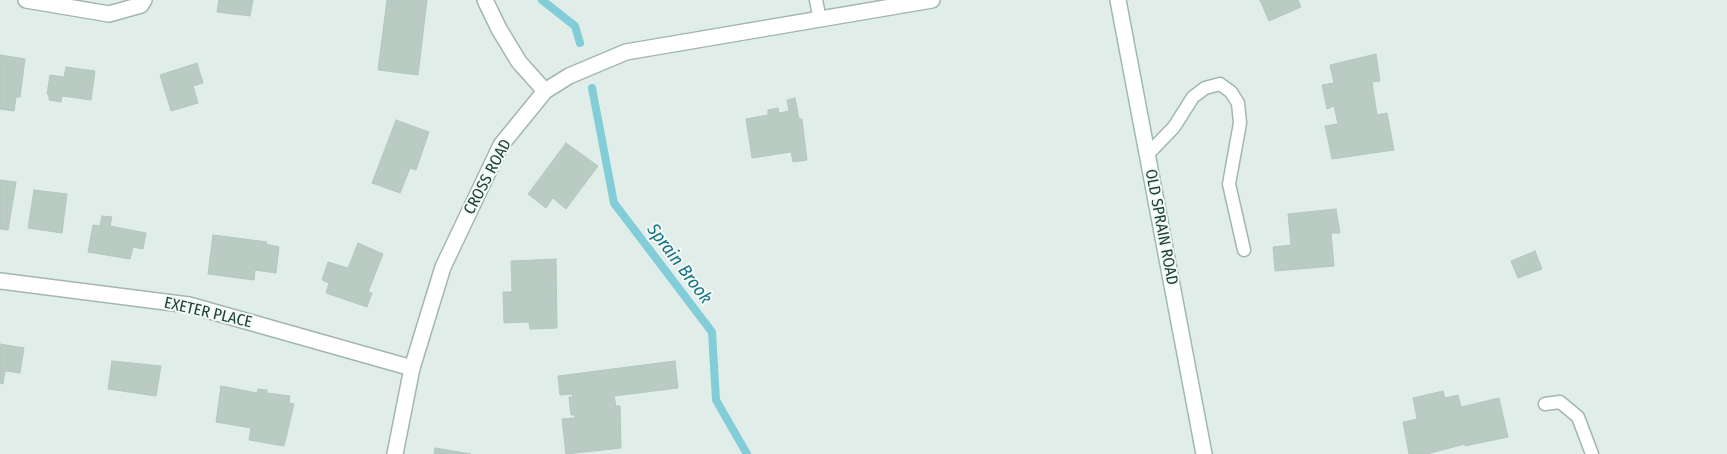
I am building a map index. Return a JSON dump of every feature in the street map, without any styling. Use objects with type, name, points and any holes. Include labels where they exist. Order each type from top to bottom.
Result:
[{"type":"street","points":[[26,0],[109,14],[141,5],[144,0]]},
{"type":"street","points":[[485,0],[499,29],[519,62],[545,91]]},
{"type":"street","name":"CROSS ROAD","points":[[395,454],[412,368],[443,267],[501,145],[545,91],[569,76],[626,52],[932,0]]},
{"type":"street","name":"OLD SPRAIN ROAD","points":[[1118,0],[1204,454]]},
{"type":"street","name":"EXETER PLACE","points":[[0,280],[189,306],[412,368]]},
{"type":"lane","points":[[816,0],[820,20]]},
{"type":"lane","points":[[1147,155],[1174,127],[1193,97],[1205,88],[1220,84],[1231,92],[1238,103],[1240,123],[1229,184],[1244,250]]},
{"type":"lane","points":[[1545,404],[1560,402],[1578,417],[1592,454]]},
{"type":"building","points":[[219,0],[253,0],[250,16],[217,12]]},
{"type":"building","points":[[387,0],[427,0],[418,75],[378,70]]},
{"type":"building","points":[[1260,0],[1298,0],[1301,7],[1269,21]]},
{"type":"building","points":[[1376,54],[1380,81],[1372,82],[1377,115],[1387,113],[1394,150],[1332,159],[1325,126],[1338,124],[1334,106],[1327,109],[1322,85],[1334,83],[1330,65]]},
{"type":"building","points":[[0,55],[25,59],[20,97],[16,97],[14,111],[0,109]]},
{"type":"building","points":[[197,63],[203,83],[193,86],[198,103],[171,111],[160,75]]},
{"type":"building","points":[[66,67],[95,71],[91,100],[62,96],[61,102],[49,100],[49,95],[47,94],[50,75],[64,77]]},
{"type":"building","points":[[795,98],[799,119],[802,119],[807,160],[793,162],[791,152],[752,158],[746,119],[768,115],[768,110],[778,108],[779,113],[789,111],[787,100]]},
{"type":"building","points":[[396,120],[429,132],[416,170],[410,168],[400,193],[372,183]]},
{"type":"building","points":[[566,143],[598,166],[566,209],[553,198],[546,208],[528,194]]},
{"type":"building","points":[[0,180],[16,182],[8,230],[0,229]]},
{"type":"building","points":[[34,190],[67,194],[62,233],[28,228]]},
{"type":"building","points":[[1336,209],[1340,233],[1331,233],[1334,266],[1275,271],[1273,247],[1291,245],[1288,214]]},
{"type":"building","points":[[102,216],[112,217],[110,226],[146,233],[143,249],[133,247],[130,259],[88,252],[93,225],[100,226]]},
{"type":"building","points":[[213,235],[267,242],[266,244],[279,247],[276,273],[255,270],[254,280],[208,274]]},
{"type":"building","points":[[358,243],[383,254],[368,292],[372,293],[367,307],[326,293],[329,283],[322,280],[328,262],[348,268]]},
{"type":"building","points":[[1535,251],[1542,269],[1518,278],[1511,261]]},
{"type":"building","points":[[556,259],[557,328],[530,329],[529,322],[504,323],[503,292],[512,292],[511,261]]},
{"type":"building","points":[[0,344],[24,348],[20,373],[5,371],[3,384],[0,383]]},
{"type":"building","points":[[112,361],[161,366],[156,396],[108,389]]},
{"type":"building","points":[[675,361],[678,388],[614,396],[616,406],[620,406],[621,448],[566,454],[562,419],[575,418],[575,415],[571,415],[569,397],[573,397],[572,394],[560,395],[558,376]]},
{"type":"building","points":[[221,386],[257,393],[258,389],[267,390],[267,393],[290,396],[289,403],[294,404],[284,446],[249,440],[251,428],[216,422]]},
{"type":"building","points":[[1443,391],[1445,398],[1458,395],[1461,407],[1499,398],[1508,437],[1465,446],[1465,444],[1427,454],[1409,454],[1403,422],[1417,419],[1413,398]]},
{"type":"building","points":[[435,448],[471,454],[434,454]]},
{"type":"waterway","name":"Sprain Brook","points":[[542,0],[575,26],[580,43]]},
{"type":"waterway","name":"Sprain Brook","points":[[592,88],[614,203],[712,332],[716,400],[747,454]]}]
